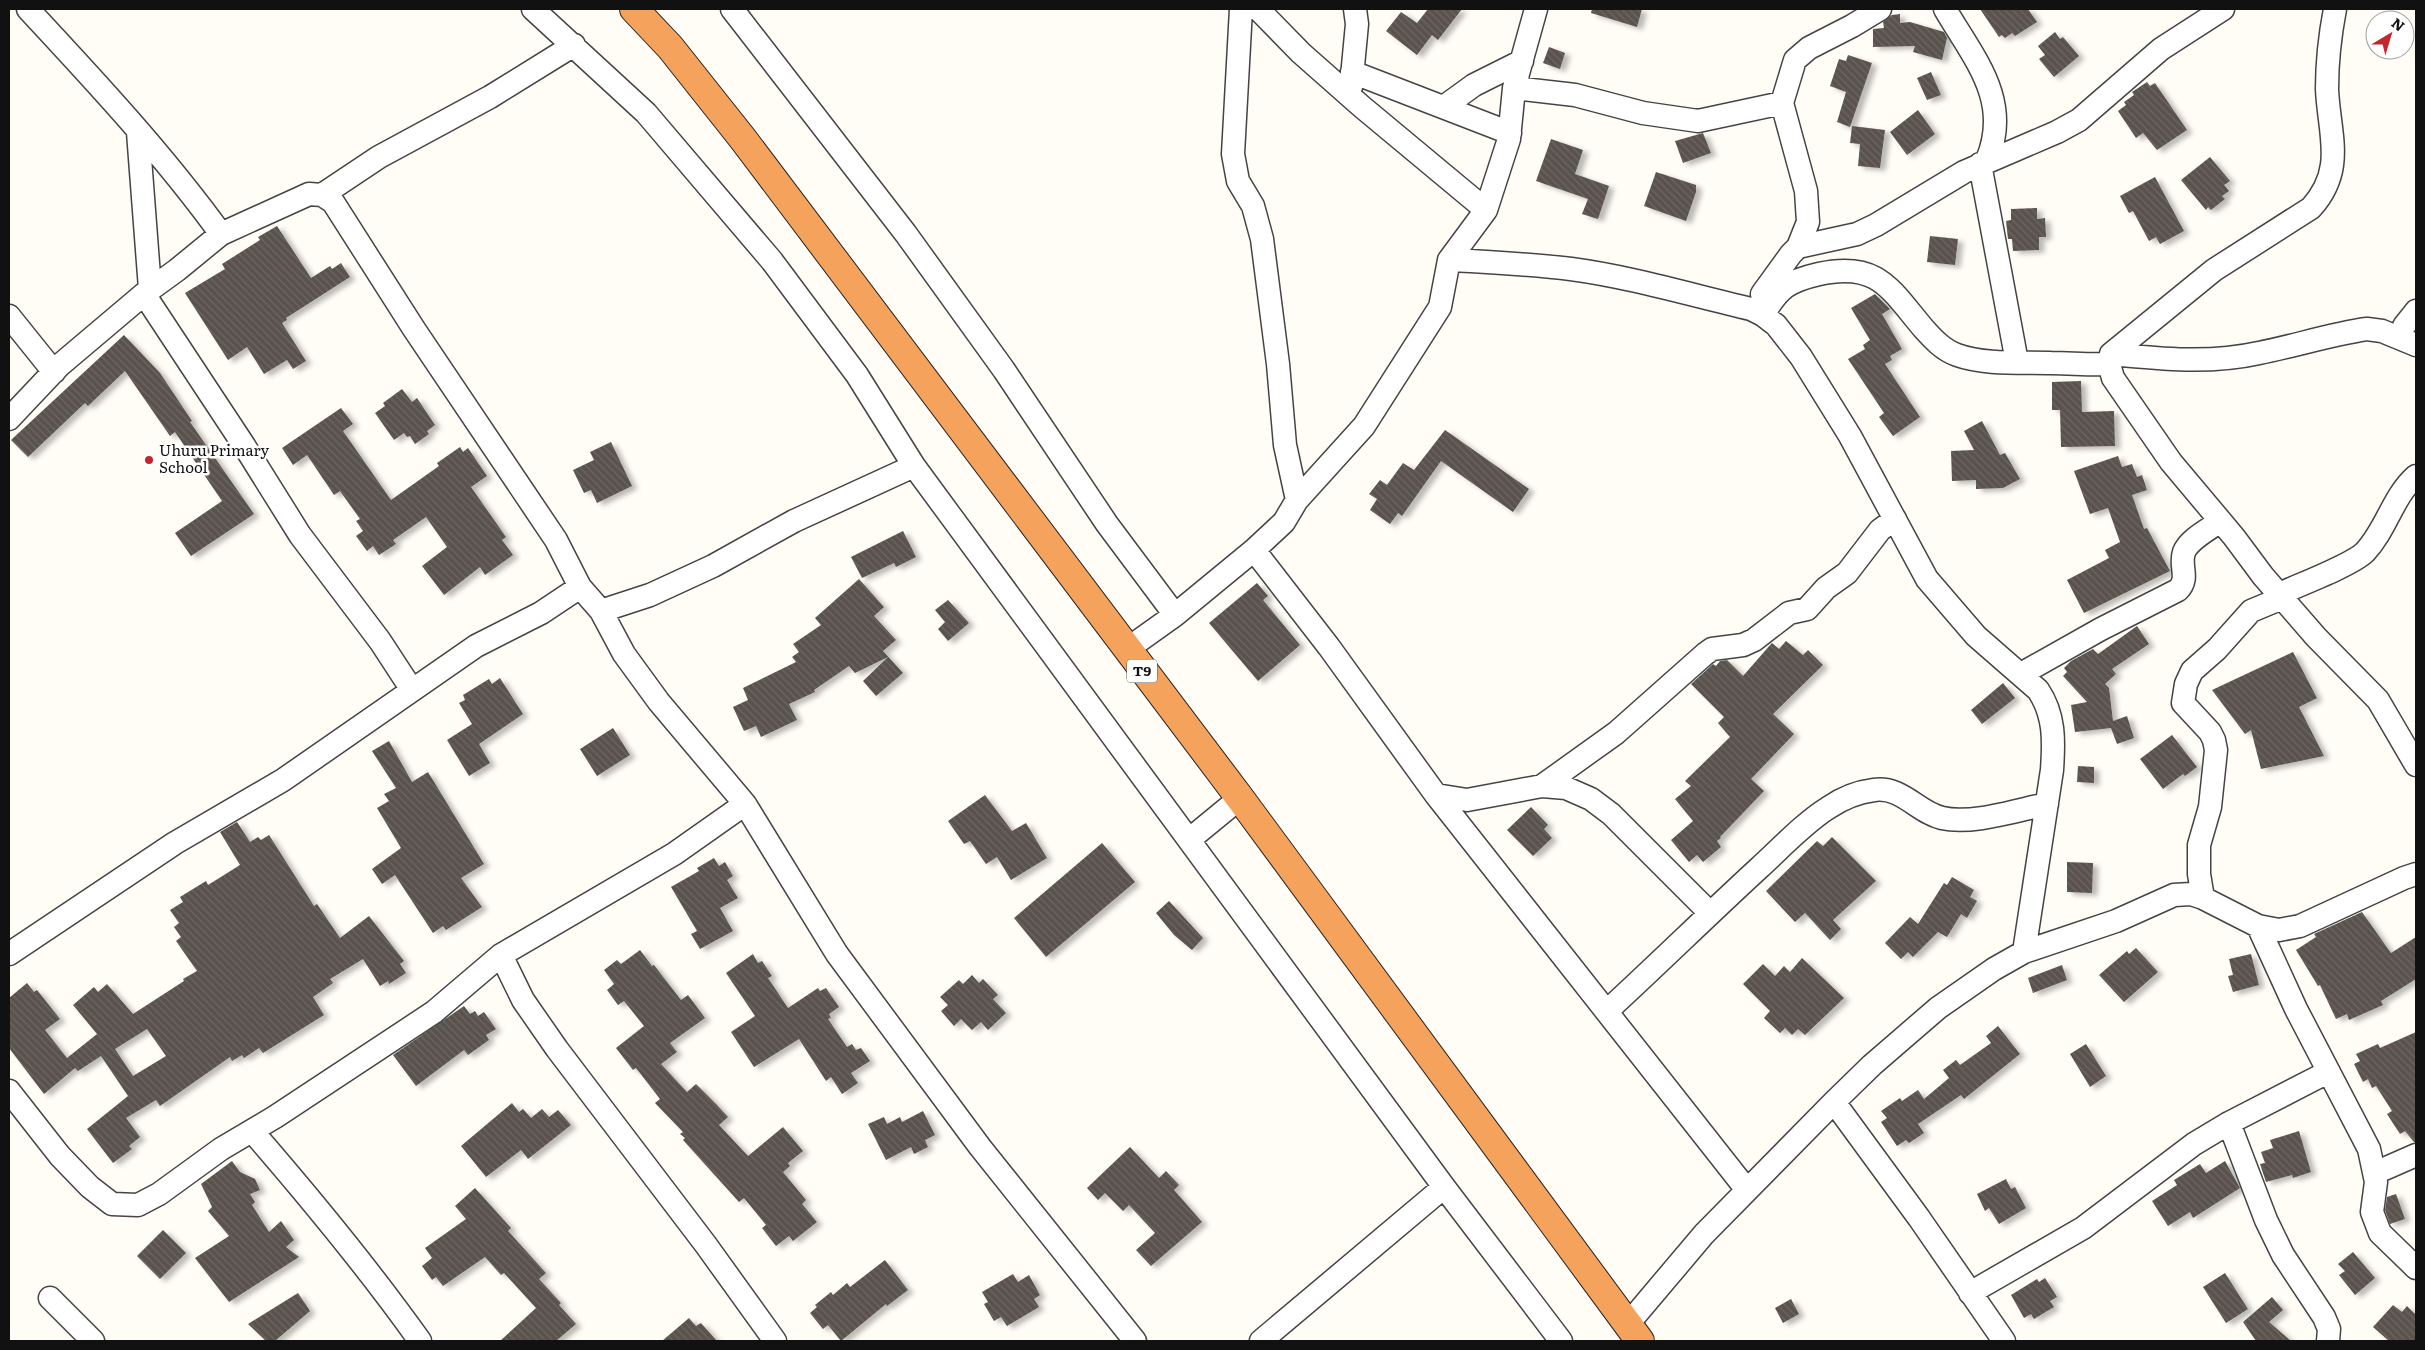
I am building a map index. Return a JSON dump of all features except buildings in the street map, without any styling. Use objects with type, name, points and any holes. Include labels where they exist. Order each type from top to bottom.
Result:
[{"type":"highway","name":"T9","points":[[634,9],[670,47],[743,139],[1126,650],[1240,798],[1634,1333]]},
{"type":"street","points":[[28,9],[103,90],[191,193],[220,234]]},
{"type":"street","points":[[533,9],[646,113],[772,262],[857,375],[914,466],[1444,1187],[1561,1341]]},
{"type":"street","points":[[732,9],[906,234],[1004,370],[1107,524],[1174,615]]},
{"type":"street","points":[[1241,9],[1233,154],[1238,181],[1253,206],[1262,239],[1278,364],[1284,445],[1297,500]]},
{"type":"street","points":[[1258,9],[1302,54],[1486,210]]},
{"type":"street","points":[[1350,96],[1357,24],[1355,9]]},
{"type":"street","points":[[1126,650],[1174,615],[1254,550],[1284,522],[1297,500],[1364,426],[1440,308],[1449,260],[1486,210],[1510,133],[1514,88],[1536,9]]},
{"type":"street","points":[[1757,312],[1791,254],[1798,247],[1808,222],[1808,204],[1782,102],[1795,60],[1808,48],[1852,26],[1880,9]]},
{"type":"street","points":[[1945,9],[1991,91],[1995,107],[1996,128],[1993,144],[1984,162],[2017,362]]},
{"type":"street","points":[[1798,247],[1857,234],[1984,162],[2057,132],[2078,120],[2161,49],[2223,9]]},
{"type":"street","points":[[2110,359],[2214,270],[2311,208],[2323,194],[2333,163],[2327,81],[2335,9]]},
{"type":"street","points":[[9,419],[54,372],[147,291],[220,234],[301,197],[309,194],[322,194],[379,157],[490,97],[574,45]]},
{"type":"street","points":[[1445,106],[1474,85],[1522,61]]},
{"type":"street","points":[[1352,72],[1445,106],[1510,133]]},
{"type":"street","points":[[1514,88],[1575,95],[1643,113],[1698,121],[1782,102]]},
{"type":"street","points":[[138,132],[147,291],[300,535],[380,641],[412,690]]},
{"type":"street","points":[[322,194],[333,202],[348,222],[414,329],[556,540],[580,587],[602,611],[624,654],[659,702],[745,804],[837,954],[980,1147],[1135,1341]]},
{"type":"street","points":[[1449,260],[1526,264],[1574,269],[1757,312],[1786,336],[1802,357],[1850,436],[1919,564],[1942,598],[1976,636],[2021,674],[2038,690],[2046,701],[2054,742],[2047,804],[2024,952]]},
{"type":"street","points":[[1757,312],[1792,282],[1828,272],[1850,270],[1876,278],[1890,288],[1933,340],[1956,355],[2017,362],[2110,359],[2214,359],[2259,354],[2367,330],[2388,333],[2416,345]]},
{"type":"street","points":[[9,316],[54,372]]},
{"type":"street","points":[[2110,359],[2113,378],[2171,462],[2281,596],[2388,712],[2416,765]]},
{"type":"street","points":[[602,611],[650,596],[713,566],[794,521],[914,466]]},
{"type":"street","points":[[2203,898],[2199,874],[2199,845],[2210,808],[2216,750],[2210,732],[2184,704],[2186,684],[2192,671],[2226,639],[2242,619],[2262,605],[2352,562],[2365,552],[2382,529],[2407,484],[2416,476]]},
{"type":"street","points":[[1542,786],[1616,733],[1712,649],[1743,645],[1754,640],[1789,613],[1807,608],[1826,588],[1847,573],[1876,534],[1886,524],[1895,519]]},
{"type":"street","points":[[2021,674],[2101,629],[2178,590],[2185,580],[2183,558],[2185,550],[2189,544],[2220,521]]},
{"type":"street","points":[[1254,550],[1329,647],[1436,795],[1747,1190]]},
{"type":"street","points":[[9,954],[175,842],[283,780],[476,646],[541,612],[580,587]]},
{"type":"street","points":[[1436,795],[1467,800],[1542,786],[1566,788],[1591,799],[1611,814],[1710,913]]},
{"type":"street","points":[[1607,1011],[1710,913],[1826,808],[1855,795],[1882,790],[1897,793],[1934,815],[1952,820],[2002,814],[2047,804]]},
{"type":"street","points":[[1190,839],[1240,798]]},
{"type":"street","points":[[9,1091],[60,1156],[90,1188],[112,1204],[138,1205],[160,1194],[221,1149],[252,1131],[434,1012],[501,955],[674,854],[745,804]]},
{"type":"street","points":[[1634,1333],[1704,1234],[1834,1102],[1872,1065],[1938,1008],[1966,987],[2024,952],[2116,921],[2174,895],[2191,894],[2203,898],[2258,926],[2279,930],[2300,926],[2416,874]]},
{"type":"street","points":[[2258,926],[2328,1072],[2369,1150],[2375,1172],[2372,1212],[2378,1227],[2393,1247],[2416,1268]]},
{"type":"street","points":[[501,955],[523,1000],[557,1049],[706,1245],[775,1341]]},
{"type":"street","points":[[1970,1293],[2083,1228],[2194,1144],[2229,1123],[2328,1072]]},
{"type":"street","points":[[1834,1102],[1920,1218],[2004,1341]]},
{"type":"street","points":[[2229,1123],[2266,1220],[2283,1255],[2324,1317],[2329,1329],[2328,1341]]},
{"type":"street","points":[[252,1131],[304,1190],[375,1279],[420,1341]]},
{"type":"street","points":[[2375,1172],[2416,1155]]},
{"type":"street","points":[[1261,1341],[1444,1187]]},
{"type":"street","points":[[50,1298],[93,1341]]},
{"type":"place","name":"Uhuru Primary School","points":[[149,460]]}]
